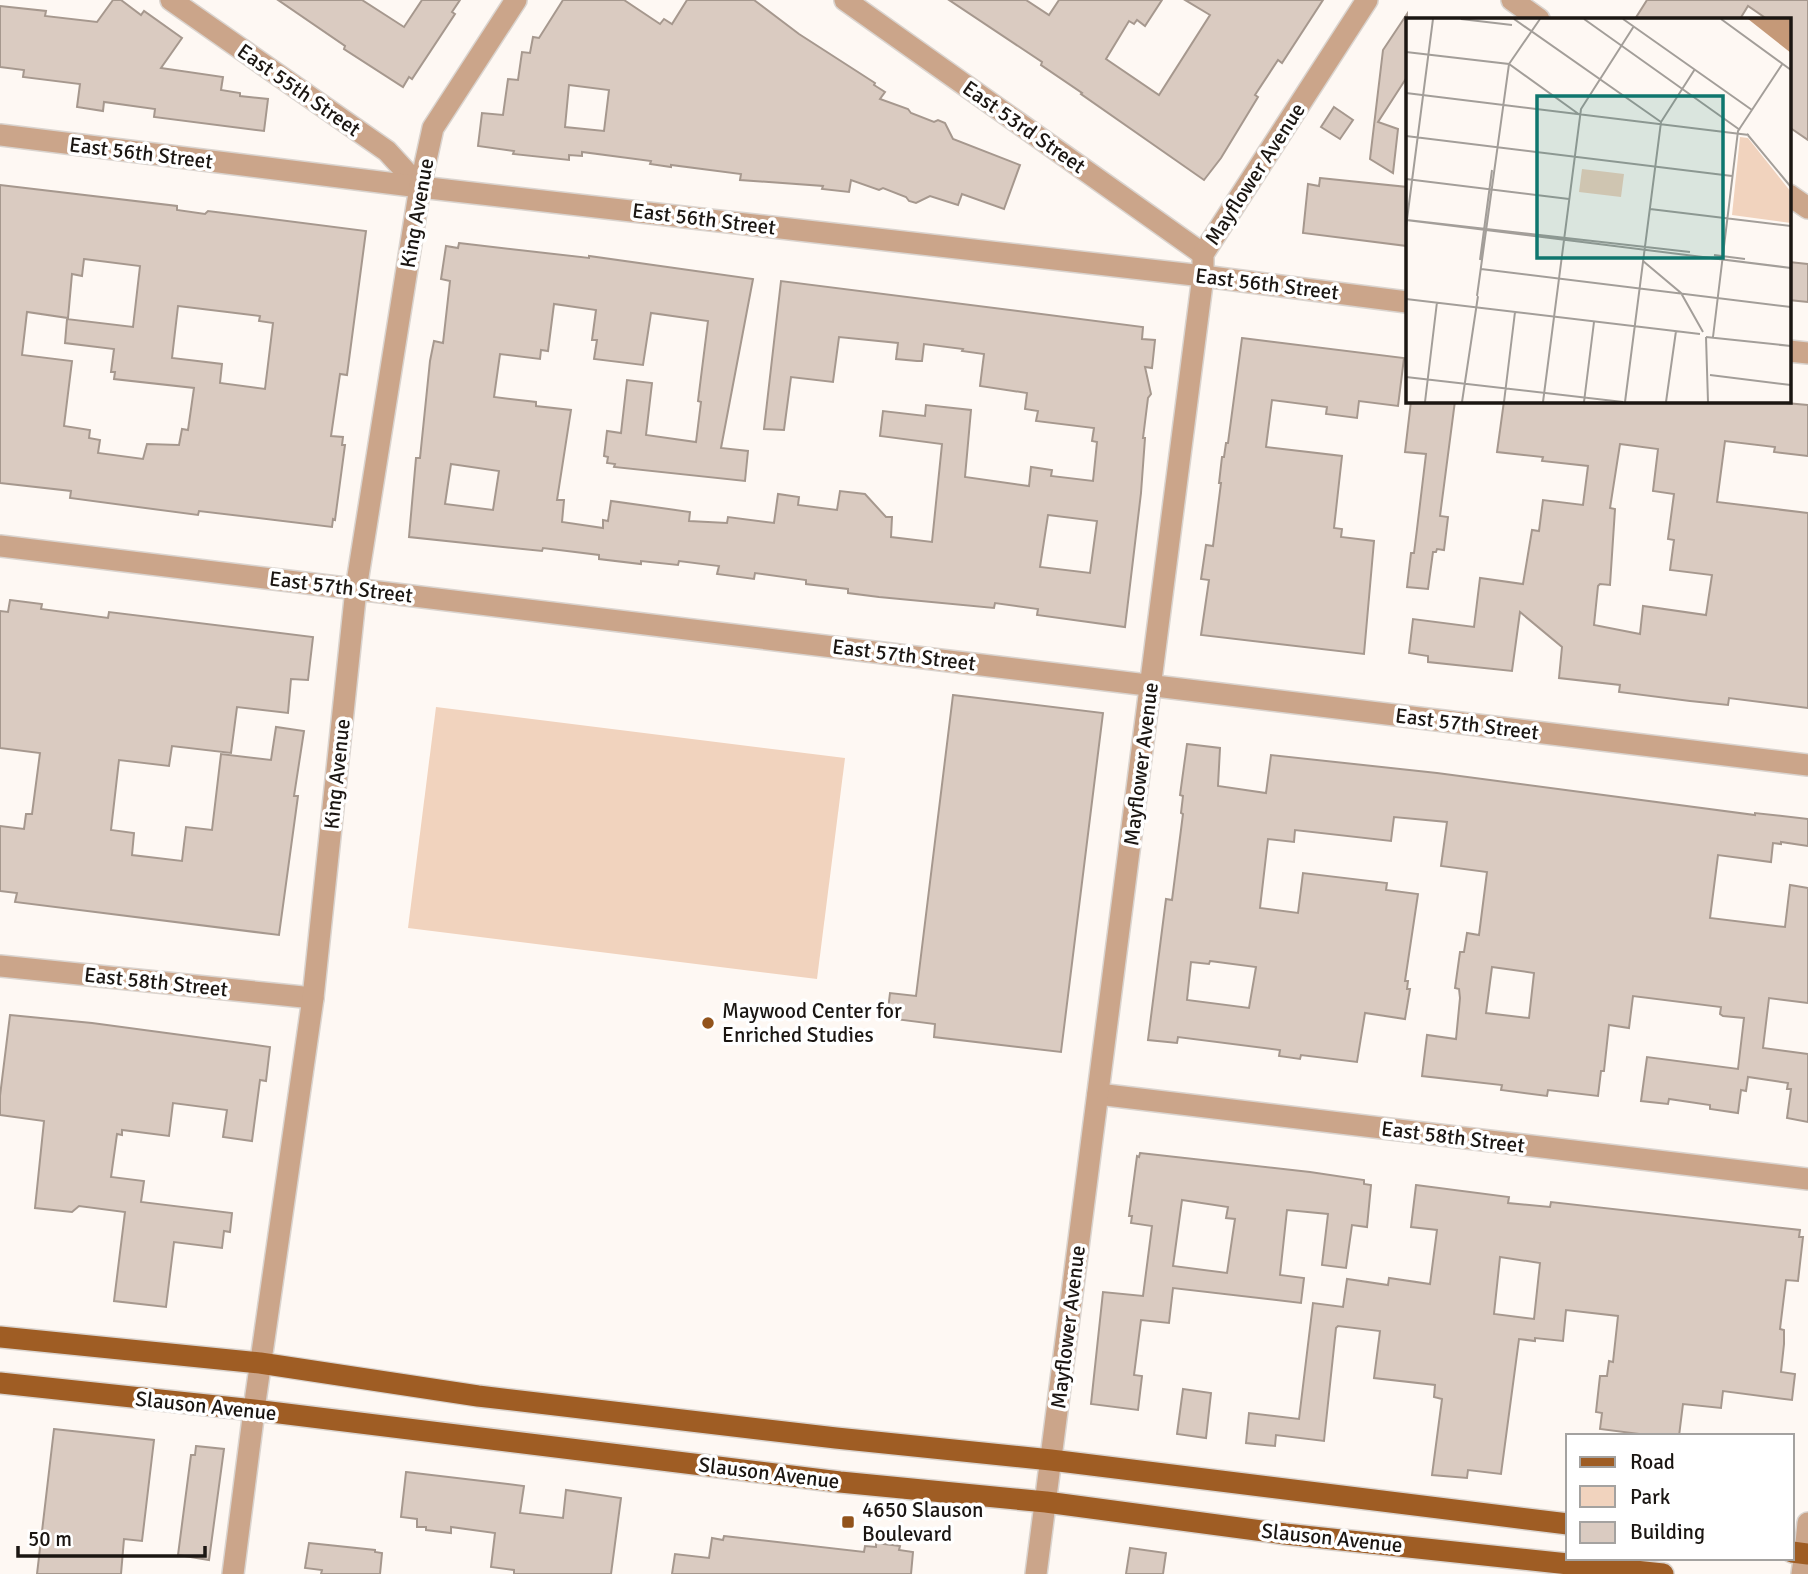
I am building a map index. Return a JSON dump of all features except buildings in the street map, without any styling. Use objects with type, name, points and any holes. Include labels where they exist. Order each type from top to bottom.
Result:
[{"type":"main road","name":"Slauson Avenue","points":[[0,1337],[260,1363],[478,1396],[1051,1460],[1566,1524]]},
{"type":"main road","name":"Slauson Avenue","points":[[0,1383],[254,1410],[731,1469],[1046,1502],[1285,1534],[1663,1574]]},
{"type":"street","name":"East 55th Street","points":[[171,0],[387,151],[420,187]]},
{"type":"street","name":"King Avenue","points":[[233,1574],[260,1363],[313,998],[356,589],[420,187],[433,128],[516,0]]},
{"type":"street","name":"East 53rd Street","points":[[845,0],[1203,254]]},
{"type":"street","name":"Mayflower Avenue","points":[[1036,1574],[1203,276],[1203,254],[1367,0]]},
{"type":"street","points":[[1512,0],[1538,18]]},
{"type":"street","name":"East 56th Street","points":[[0,135],[420,187],[1203,276],[1406,302]]},
{"type":"street","points":[[1790,196],[1808,208]]},
{"type":"street","points":[[1790,351],[1808,353]]},
{"type":"street","name":"East 57th Street","points":[[0,545],[1808,765]]},
{"type":"street","name":"East 58th Street","points":[[0,966],[313,998]]},
{"type":"street","name":"East 58th Street","points":[[1098,1094],[1808,1179]]},
{"type":"street","points":[[1802,1558],[1808,1523]]},
{"type":"green space","points":[[436,707],[845,758],[817,979],[408,928]]},
{"type":"place","name":"Maywood Center for Enriched Studies","points":[[708,1023]]},
{"type":"place","name":"4650 Slauson Boulevard","points":[[848,1522]]}]
